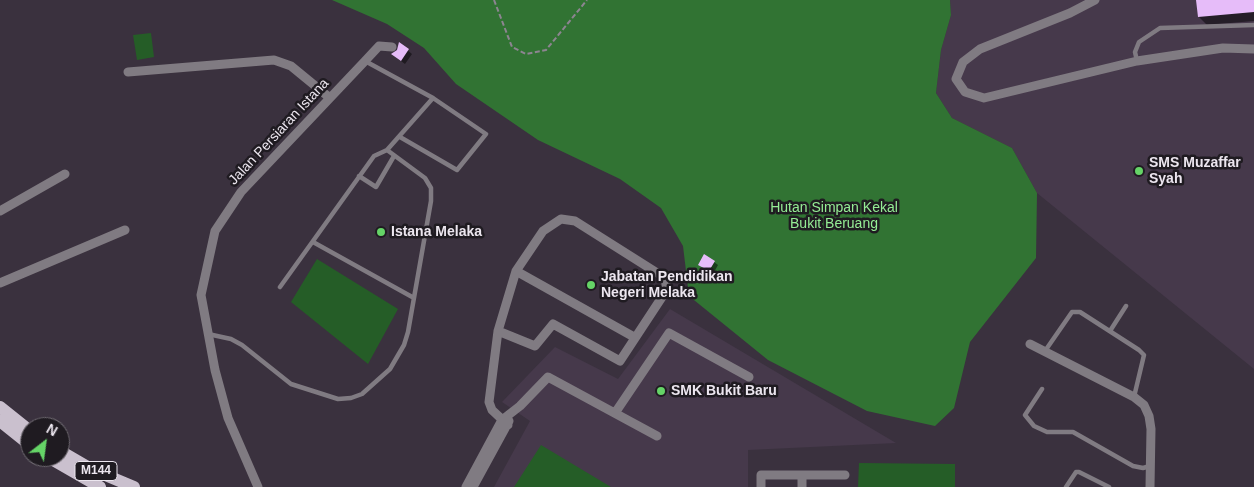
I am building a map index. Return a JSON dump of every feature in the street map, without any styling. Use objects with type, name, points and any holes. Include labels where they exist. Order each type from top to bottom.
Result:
[{"type":"main road","points":[[0,406],[20,423]]},
{"type":"main road","points":[[0,421],[20,437]]},
{"type":"main road","name":"M144","points":[[70,457],[92,469],[134,487]]},
{"type":"main road","name":"M144","points":[[65,467],[100,487]]},
{"type":"street","points":[[1095,0],[1070,13],[980,49],[963,62],[956,78],[965,92],[984,98],[1137,61],[1222,48],[1254,49]]},
{"type":"street","name":"Jalan Persiaran Istana","points":[[258,487],[228,418],[208,334],[201,295],[216,231],[241,192],[379,46],[392,47]]},
{"type":"street","points":[[128,72],[274,60],[291,66],[330,98]]},
{"type":"street","points":[[0,211],[65,174]]},
{"type":"street","points":[[498,331],[535,346],[553,324],[620,361],[666,291],[666,283],[662,276],[575,221],[561,219],[543,231],[516,271],[498,331],[489,402],[492,410],[505,422]]},
{"type":"street","points":[[0,283],[125,230]]},
{"type":"street","points":[[516,271],[634,337]]},
{"type":"street","points":[[615,413],[668,333],[749,377]]},
{"type":"street","points":[[1030,344],[1134,397],[1144,405],[1149,416],[1151,429],[1150,487]]},
{"type":"street","points":[[466,487],[505,422],[548,377],[657,436]]},
{"type":"street","points":[[473,487],[505,422]]},
{"type":"street","points":[[761,487],[761,475],[845,475]]},
{"type":"street","points":[[802,475],[802,487]]},
{"type":"lane","points":[[1137,61],[1135,52],[1139,42],[1160,28],[1254,24]]},
{"type":"lane","points":[[365,61],[433,98],[486,134],[457,170],[400,137]]},
{"type":"lane","points":[[280,287],[374,156],[387,150],[433,98]]},
{"type":"lane","points":[[208,334],[230,339],[242,345],[291,384],[338,399],[351,398],[362,394],[390,369],[408,332],[431,201],[431,188],[425,178],[387,150]]},
{"type":"lane","points":[[359,176],[376,186],[394,156]]},
{"type":"lane","points":[[313,242],[414,298]]},
{"type":"lane","points":[[1110,331],[1126,306]]},
{"type":"lane","points":[[1044,352],[1072,312],[1080,312],[1144,355],[1134,397]]},
{"type":"lane","points":[[1042,389],[1026,415],[1034,426],[1047,432],[1073,432],[1133,466],[1142,468],[1150,466]]},
{"type":"lane","points":[[1066,487],[1076,472],[1109,487]]},
{"type":"path","points":[[494,0],[512,47],[526,54],[546,50],[587,0]]},
{"type":"shaded area","name":"SMS Muzaffar Syah","points":[[950,0],[1254,0],[1254,369],[1037,193],[1012,148],[952,118],[936,93],[941,50],[951,15]]},
{"type":"shaded area","name":"SMK Bukit Baru","points":[[670,309],[896,443],[748,450],[748,487],[494,487],[530,421],[502,402],[555,347],[618,379]]},
{"type":"green space","name":"Hutan Simpan Kekal Bukit Beruang","points":[[332,0],[950,0],[951,15],[941,50],[936,93],[952,118],[1012,148],[1037,193],[1036,258],[970,342],[954,408],[935,426],[867,411],[768,360],[689,296],[683,246],[661,208],[620,179],[538,140],[456,84],[424,48],[387,24]]},
{"type":"green space","points":[[151,33],[154,57],[137,60],[133,35]]},
{"type":"green space","points":[[317,259],[398,309],[368,364],[291,302]]},
{"type":"green space","points":[[541,445],[611,487],[514,487]]},
{"type":"green space","points":[[859,463],[955,464],[955,487],[858,487]]},
{"type":"building","points":[[1196,0],[1254,0],[1254,12],[1198,17]]},
{"type":"building","points":[[399,42],[409,49],[401,61],[391,54],[397,50]]},
{"type":"building","points":[[704,254],[715,261],[709,271],[698,265]]},
{"type":"place","name":"SMS Muzaffar Syah","points":[[1139,171]]},
{"type":"place","name":"Istana Melaka","points":[[381,232]]},
{"type":"place","name":"Jabatan Pendidikan Negeri Melaka","points":[[591,285]]},
{"type":"place","name":"SMK Bukit Baru","points":[[661,391]]}]
